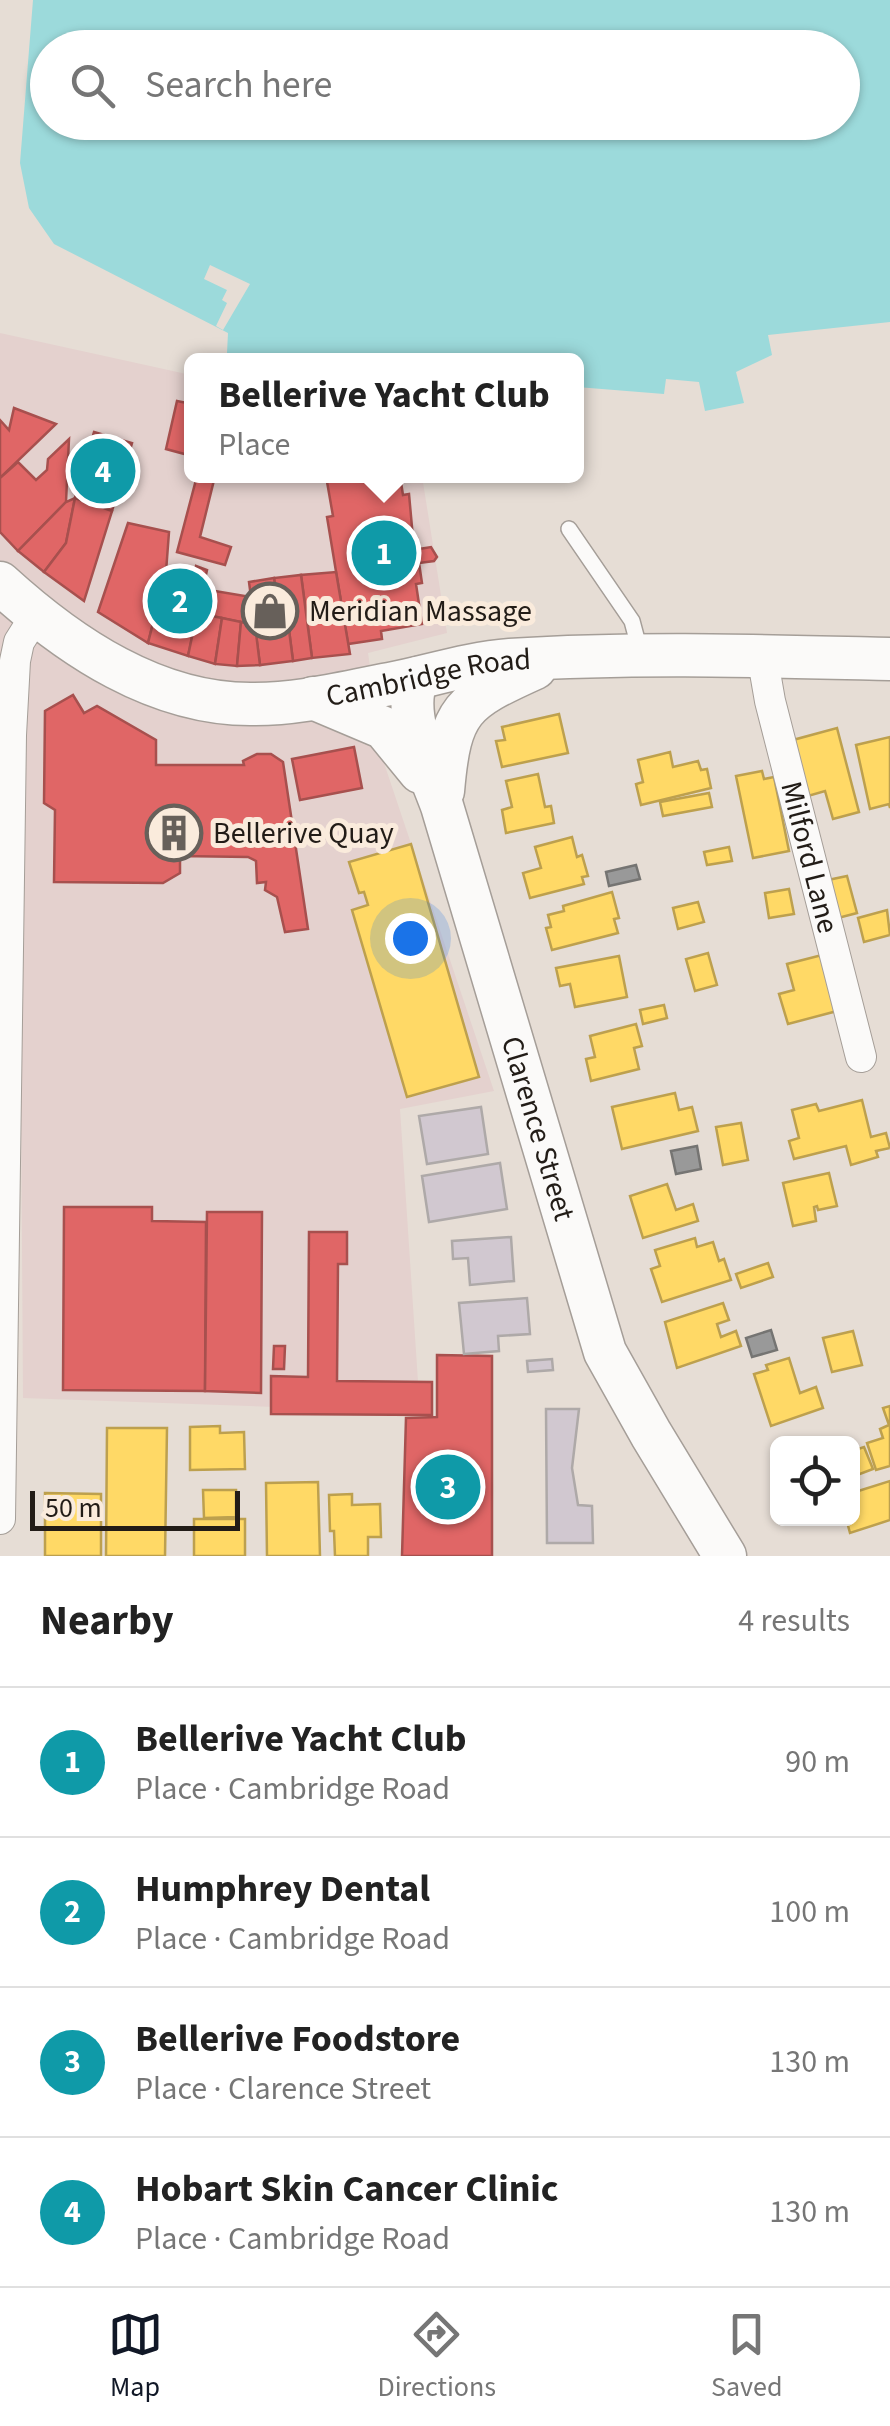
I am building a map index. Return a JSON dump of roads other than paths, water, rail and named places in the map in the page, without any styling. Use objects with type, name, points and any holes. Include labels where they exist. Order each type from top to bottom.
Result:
[{"type":"main road","name":"Cambridge Road","points":[[0,583],[36,615],[102,660],[171,690],[216,702],[254,704],[314,698],[471,665],[555,658],[762,655],[890,659]]},
{"type":"main road","points":[[442,806],[450,734],[462,712],[490,689],[555,658]]},
{"type":"main road","name":"Clarence Street","points":[[418,678],[412,696],[413,716],[605,1352],[726,1556]]},
{"type":"main road","points":[[314,698],[384,728],[406,752],[442,806]]},
{"type":"street","points":[[0,1518],[11,735],[15,661],[19,642],[36,615]]},
{"type":"street","name":"Milford Lane","points":[[762,655],[770,701],[862,1057]]},
{"type":"lane","points":[[570,529],[632,620],[641,655]]},
{"type":"water","points":[[33,0],[890,0],[890,322],[768,335],[772,355],[736,372],[744,403],[705,411],[699,382],[666,379],[664,394],[584,388],[584,353],[227,353],[228,333],[54,244],[29,208],[20,163],[30,38],[30,140],[860,140],[860,30],[31,30]]},
{"type":"place","name":"Hobart Skin Cancer Clinic","points":[[103,471]]},
{"type":"place","name":"Bellerive Yacht Club","points":[[384,553]]},
{"type":"place","name":"Humphrey Dental","points":[[180,601]]},
{"type":"place","name":"Meridian Massage","points":[[270,611]]},
{"type":"place","name":"Bellerive Quay","points":[[174,833]]},
{"type":"place","name":"Bellerive Foodstore","points":[[448,1487]]}]
